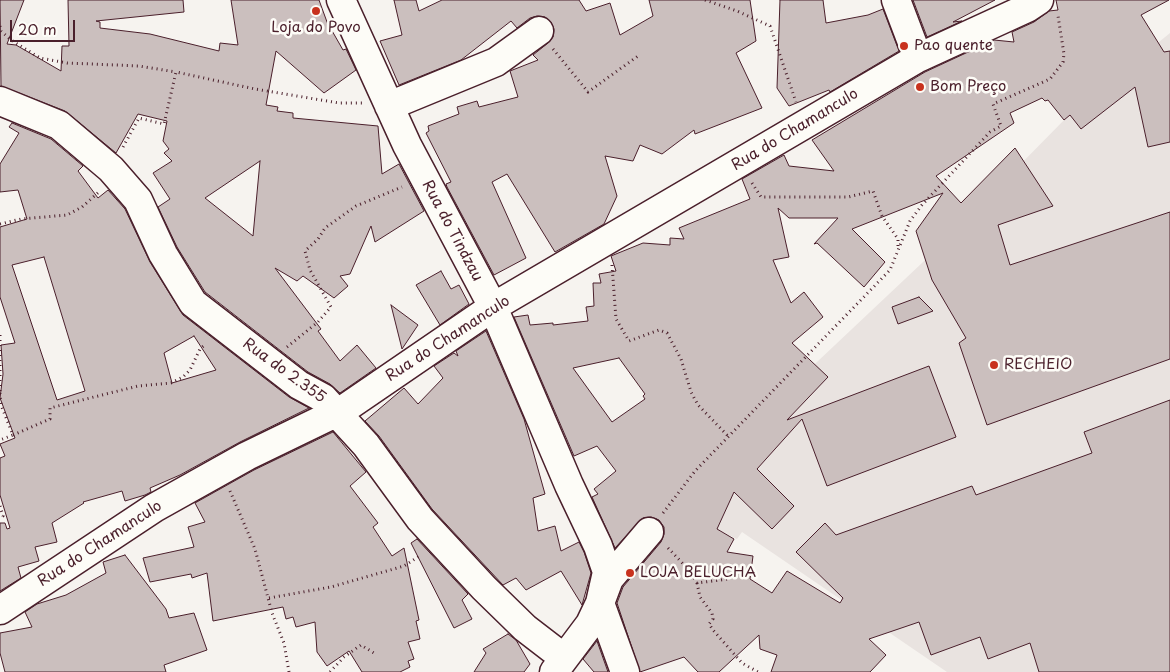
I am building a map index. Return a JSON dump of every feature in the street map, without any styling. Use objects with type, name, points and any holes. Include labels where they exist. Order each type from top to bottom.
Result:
[{"type":"street","name":"Rua do Tindzau","points":[[341,0],[424,176],[493,307],[604,563],[607,572],[595,614]]},
{"type":"street","points":[[896,0],[908,64]]},
{"type":"street","name":"Rua do Chamanculo","points":[[0,610],[154,508],[221,470],[337,412],[493,307],[605,243],[812,119],[908,64],[1027,8],[1048,5]]},
{"type":"street","points":[[387,101],[496,62],[539,31]]},
{"type":"street","name":"Rua do 2.355","points":[[0,101],[59,125],[114,173],[138,200],[163,254],[193,303],[270,363],[299,384],[323,398],[366,445],[420,519],[559,665]]},
{"type":"street","points":[[559,665],[595,614],[609,579],[649,532]]},
{"type":"street","points":[[595,614],[625,672]]},
{"type":"path","points":[[705,0],[737,11],[770,26],[794,100],[812,119]]},
{"type":"path","points":[[758,672],[742,663],[713,630],[709,624],[713,619],[712,613],[700,596],[697,583],[690,570],[649,532],[696,471],[890,270],[910,222],[922,205],[990,132],[1001,126],[993,104],[1050,79],[1063,62],[1064,54],[1048,5]]},
{"type":"path","points":[[0,26],[1,31],[11,40],[40,58],[67,63],[139,66],[255,89],[339,103],[387,101]]},
{"type":"path","points":[[539,31],[588,92],[638,56]]},
{"type":"path","points":[[0,224],[22,219],[67,215],[82,207],[114,173],[139,118],[164,124],[176,72]]},
{"type":"path","points":[[732,168],[749,177],[755,191],[761,197],[848,197],[873,191],[882,216],[898,239],[899,250]]},
{"type":"path","points":[[270,363],[318,322],[331,307],[310,270],[305,251],[318,239],[325,228],[356,206],[424,176]]},
{"type":"path","points":[[605,243],[611,258],[615,280],[616,319],[629,341],[658,330],[667,333],[681,358],[691,392],[698,404],[728,437]]},
{"type":"path","points":[[0,440],[50,419],[50,408],[138,386],[165,384],[183,378],[190,370],[200,349],[228,330]]},
{"type":"path","points":[[0,334],[1,405],[13,435]]},
{"type":"path","points":[[221,470],[247,527],[284,642],[289,672]]},
{"type":"path","points":[[0,506],[3,516],[0,518]]},
{"type":"path","points":[[269,598],[331,587],[404,566],[440,540]]},
{"type":"path","points":[[697,583],[728,579]]},
{"type":"path","points":[[330,672],[344,657],[361,645],[374,653]]},
{"type":"shaded area","points":[[1170,33],[1170,672],[947,672],[742,532],[737,539],[669,507],[800,378],[940,246],[1068,116]]},
{"type":"building","points":[[0,0],[24,0],[7,44],[16,45],[61,71],[62,46],[69,46],[68,0],[183,0],[184,12],[96,21],[100,22],[100,28],[150,34],[219,51],[220,43],[238,45],[231,0],[319,0],[327,22],[343,50],[346,49],[356,70],[324,93],[276,51],[266,105],[278,107],[277,111],[293,113],[293,118],[378,126],[382,174],[399,164],[424,211],[375,242],[371,226],[350,274],[340,276],[348,286],[334,298],[303,276],[297,281],[275,268],[321,329],[318,331],[340,361],[357,345],[376,368],[340,393],[330,384],[308,372],[205,292],[177,247],[158,207],[170,199],[153,173],[172,161],[164,153],[169,149],[163,141],[167,121],[138,114],[116,153],[65,111],[1,86]],"holes":[[[260,161],[253,236],[205,198]]]},
{"type":"building","points":[[394,0],[416,0],[419,11],[442,0],[579,0],[586,11],[610,3],[620,35],[653,16],[649,0],[750,0],[756,41],[736,53],[762,108],[695,134],[694,130],[662,154],[640,145],[633,161],[605,156],[617,196],[604,224],[555,252],[507,174],[492,182],[526,258],[494,275],[447,187],[446,184],[451,182],[426,133],[429,131],[428,126],[459,114],[457,107],[477,101],[479,107],[518,97],[510,71],[538,60],[533,55],[553,37],[554,29],[551,22],[545,17],[537,16],[530,18],[517,28],[511,21],[461,60],[399,85],[380,41],[402,35]]},
{"type":"building","points":[[780,0],[823,0],[826,23],[868,15],[883,9],[899,51],[830,92],[829,90],[789,106],[777,88]]},
{"type":"building","points":[[913,0],[995,0],[953,22],[962,21],[927,37]]},
{"type":"building","points":[[1056,0],[1169,0],[1141,15],[1164,52],[1170,51],[1170,142],[1148,147],[1135,87],[1081,129],[1070,115],[1064,120],[1048,100],[1045,101],[1042,98],[1010,113],[1014,123],[936,176],[961,203],[1015,148],[1053,206],[998,225],[1010,265],[1170,212],[1170,359],[987,425],[959,343],[966,338],[932,280],[916,231],[943,193],[852,229],[885,262],[864,287],[817,243],[814,244],[838,218],[789,218],[778,208],[789,257],[773,260],[791,303],[804,292],[823,317],[792,343],[828,377],[787,420],[929,366],[956,437],[827,486],[802,419],[757,469],[794,506],[772,529],[734,492],[717,529],[734,539],[727,552],[753,556],[750,579],[772,593],[787,571],[840,603],[843,598],[796,552],[825,523],[836,535],[972,486],[976,495],[1092,453],[1084,432],[1170,400],[1170,672],[1039,672],[1030,643],[988,659],[980,637],[931,655],[919,622],[869,639],[886,655],[870,672],[771,672],[777,655],[760,649],[759,635],[719,672],[698,672],[684,657],[640,672],[617,603],[623,587],[661,542],[664,527],[659,520],[651,517],[643,518],[615,548],[592,497],[598,494],[594,489],[616,471],[597,446],[574,456],[514,317],[528,315],[530,325],[553,323],[553,325],[588,321],[586,307],[594,306],[593,283],[601,283],[599,274],[616,271],[611,256],[643,243],[670,245],[670,238],[684,239],[679,228],[750,199],[742,179],[784,155],[789,166],[834,171],[812,140],[925,72],[994,40],[1014,42],[1012,32],[1034,22],[1049,11],[1058,10]],"holes":[[[619,358],[645,394],[643,396],[645,399],[612,422],[573,368]]]},
{"type":"building","points":[[12,123],[51,139],[83,166],[78,171],[98,198],[108,190],[125,209],[150,262],[183,315],[289,397],[309,408],[240,442],[180,475],[150,488],[151,492],[145,495],[125,501],[122,491],[83,502],[52,523],[57,542],[35,547],[39,561],[18,567],[21,578],[0,591],[0,523],[5,523],[7,529],[10,528],[0,495],[0,458],[5,456],[0,444],[15,438],[0,398],[3,374],[1,345],[15,343],[0,297],[0,227],[27,219],[18,190],[0,192],[0,164],[19,133],[9,127]],"holes":[[[44,257],[85,391],[57,400],[12,265]],[[194,336],[216,370],[172,383],[164,353]]]},
{"type":"building","points":[[441,271],[451,289],[459,285],[469,304],[440,325],[416,285]]},
{"type":"building","points":[[919,297],[933,311],[898,324],[892,307]]},
{"type":"building","points":[[391,305],[418,325],[402,349]]},
{"type":"building","points":[[486,331],[524,419],[545,494],[533,498],[538,531],[555,526],[561,551],[579,542],[584,552],[591,573],[582,605],[561,571],[526,590],[516,578],[503,585],[432,509],[379,436],[365,421],[404,388],[418,404],[443,378],[434,366],[454,353],[458,356],[456,351]]},
{"type":"building","points":[[333,432],[366,472],[350,486],[378,523],[373,527],[392,556],[404,548],[419,620],[416,621],[420,639],[408,642],[414,659],[408,661],[410,667],[400,672],[362,672],[349,651],[327,666],[317,652],[315,622],[296,627],[293,617],[286,619],[283,607],[213,621],[207,573],[192,578],[191,574],[150,582],[143,558],[194,547],[188,527],[205,522],[195,503],[254,470]]},
{"type":"building","points":[[417,539],[468,594],[462,600],[472,619],[454,628],[411,543]]},
{"type":"building","points":[[125,555],[166,609],[169,618],[194,613],[207,650],[164,665],[166,672],[5,672],[0,653],[0,633],[32,627],[25,612],[37,604],[66,595],[106,573],[103,562]]},
{"type":"building","points":[[508,634],[516,640],[530,664],[524,672],[474,672],[486,653],[483,649]]},
{"type":"building","points":[[597,641],[608,672],[594,672],[583,659]]},
{"type":"place","name":"Loja do Povo","points":[[316,11]]},
{"type":"place","name":"Pao quente","points":[[904,46]]},
{"type":"place","name":"Bom Preço","points":[[920,87]]},
{"type":"place","name":"RECHEIO","points":[[994,365]]},
{"type":"place","name":"LOJA BELUCHA","points":[[630,573]]}]
